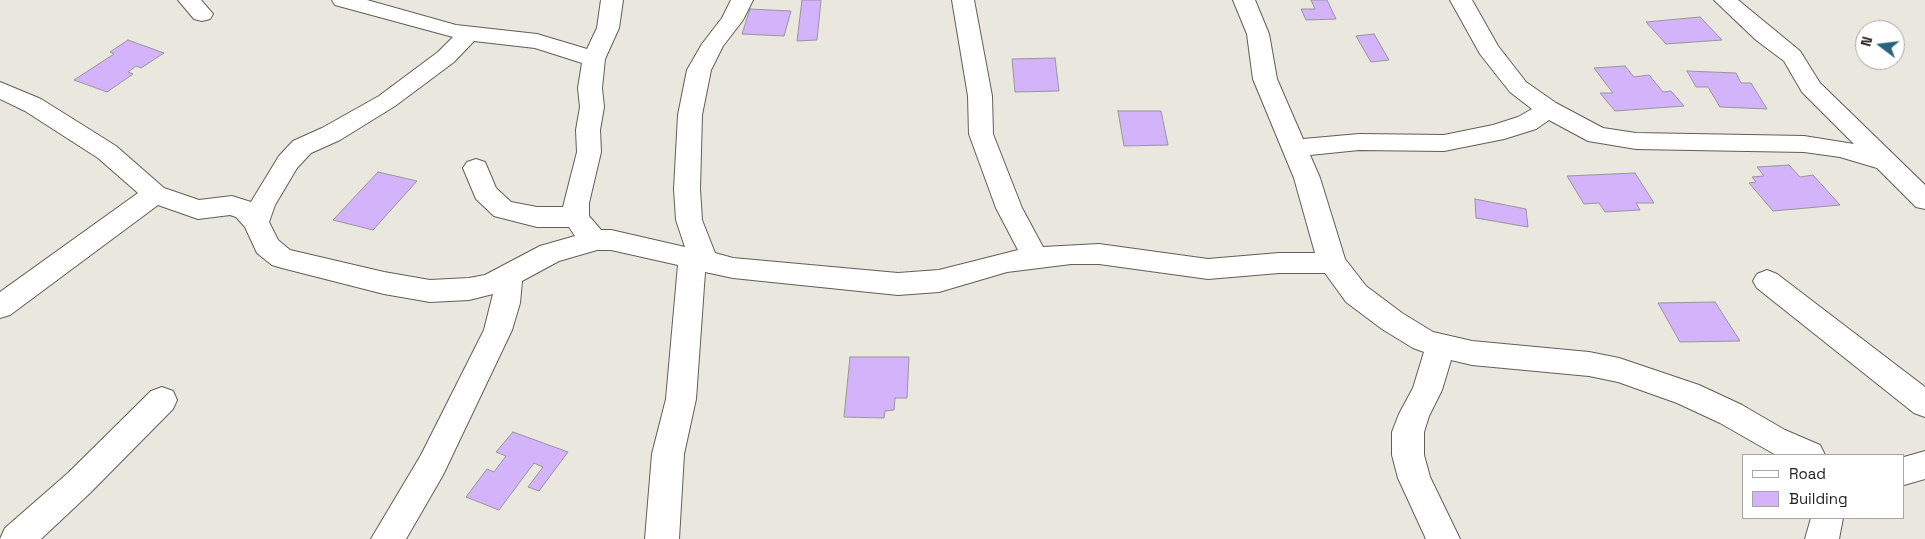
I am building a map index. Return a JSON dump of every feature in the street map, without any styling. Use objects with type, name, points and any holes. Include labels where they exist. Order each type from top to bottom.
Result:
[{"type":"street","points":[[343,0],[469,34],[537,41],[594,59]]},
{"type":"street","points":[[597,240],[588,235],[576,217],[578,192],[589,152],[588,130],[592,107],[590,88],[594,59],[608,28],[612,0]]},
{"type":"street","points":[[662,539],[668,454],[681,398],[698,261],[687,189],[690,115],[699,70],[713,44],[732,20],[742,0]]},
{"type":"street","points":[[963,0],[980,96],[981,134],[1009,208],[1035,257]]},
{"type":"street","points":[[1244,0],[1258,34],[1265,79],[1295,148],[1317,208],[1332,263],[1356,294],[1410,333],[1440,346],[1472,353],[1590,364],[1620,370],[1688,394],[1731,414],[1774,440],[1807,454]]},
{"type":"street","points":[[1461,0],[1488,49],[1518,87],[1548,109],[1597,135],[1636,141],[1804,144],[1840,149],[1886,162]]},
{"type":"street","points":[[1725,0],[1764,35],[1792,56],[1800,65],[1810,88],[1925,200]]},
{"type":"street","points":[[256,222],[262,205],[288,162],[302,148],[331,134],[387,101],[446,56],[469,34]]},
{"type":"street","points":[[0,90],[33,105],[107,152],[155,194],[198,210],[225,206],[240,207],[256,222],[267,246],[282,258],[384,283],[430,291],[447,292],[469,289],[509,276],[550,253],[597,240],[630,242],[698,261],[733,268],[773,270],[862,282],[898,284],[939,281],[1035,257],[1099,254],[1208,269],[1279,263],[1332,263]]},
{"type":"street","points":[[1295,148],[1358,142],[1444,143],[1495,133],[1519,125],[1548,109]]},
{"type":"street","points":[[476,168],[485,193],[503,209],[537,217],[576,217]]},
{"type":"street","points":[[0,308],[155,194]]},
{"type":"street","points":[[388,539],[432,465],[498,330],[506,303],[509,276]]},
{"type":"street","points":[[1767,281],[1925,404]]},
{"type":"street","points":[[1440,346],[1427,390],[1414,414],[1408,432],[1408,447],[1414,478],[1443,539]]},
{"type":"street","points":[[16,539],[79,483],[162,400]]},
{"type":"street","points":[[1905,471],[1925,465]]},
{"type":"street","points":[[1822,539],[1827,519]]},
{"type":"building","points":[[802,0],[821,0],[817,40],[797,41]]},
{"type":"building","points":[[1311,0],[1327,0],[1336,19],[1306,20],[1301,9],[1315,9]]},
{"type":"building","points":[[750,9],[791,11],[784,36],[742,34]]},
{"type":"building","points":[[1700,17],[1722,40],[1666,44],[1646,22]]},
{"type":"building","points":[[1374,34],[1389,60],[1371,62],[1356,36]]},
{"type":"building","points":[[128,40],[164,53],[141,68],[136,66],[128,72],[133,74],[107,92],[74,80],[114,54],[110,52]]},
{"type":"building","points":[[1055,58],[1059,91],[1015,92],[1012,59]]},
{"type":"building","points":[[1625,66],[1634,77],[1649,75],[1663,92],[1671,91],[1684,106],[1615,111],[1600,93],[1613,93],[1594,68]]},
{"type":"building","points":[[1687,71],[1736,73],[1741,83],[1751,83],[1767,109],[1720,107],[1708,87],[1696,87]]},
{"type":"building","points":[[1118,111],[1161,111],[1168,145],[1124,146]]},
{"type":"building","points":[[1789,165],[1800,177],[1813,175],[1840,205],[1773,211],[1749,183],[1756,182],[1752,177],[1764,176],[1757,167]]},
{"type":"building","points":[[378,172],[417,181],[373,230],[333,220]]},
{"type":"building","points":[[1635,173],[1654,203],[1636,203],[1640,210],[1605,212],[1599,203],[1584,204],[1567,176]]},
{"type":"building","points":[[1475,199],[1526,209],[1528,227],[1476,218]]},
{"type":"building","points":[[1715,302],[1740,341],[1680,342],[1658,303]]},
{"type":"building","points":[[850,357],[909,357],[907,398],[895,398],[894,410],[885,411],[884,418],[844,417]]},
{"type":"building","points":[[513,432],[568,452],[539,491],[528,487],[543,467],[534,463],[499,510],[466,497],[487,469],[494,472],[506,456],[496,452]]}]
